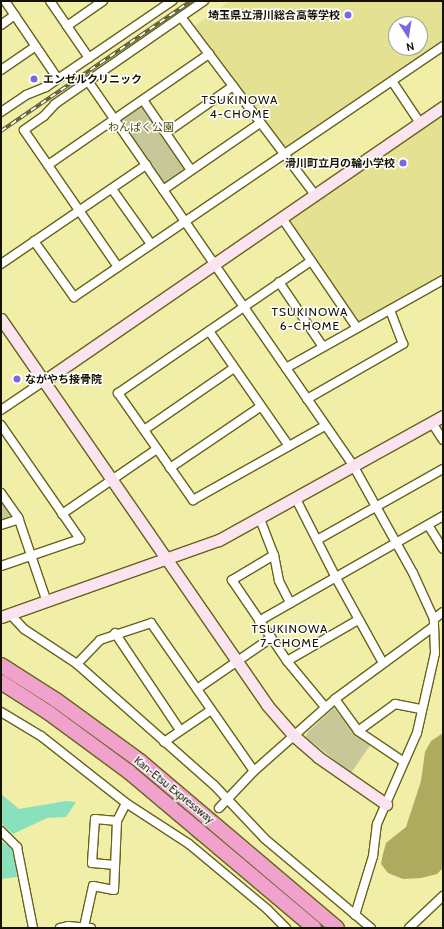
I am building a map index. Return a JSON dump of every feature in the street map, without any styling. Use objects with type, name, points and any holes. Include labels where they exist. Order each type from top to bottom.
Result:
[{"type":"highway","name":"Kan-Etsu Expressway","points":[[1,665],[56,700],[140,761],[337,928]]},
{"type":"highway","name":"Kan-Etsu Expressway","points":[[1,682],[61,722],[129,772],[314,928]]},
{"type":"street","points":[[5,1],[58,79]]},
{"type":"street","points":[[50,1],[89,58]]},
{"type":"street","points":[[67,26],[104,1]]},
{"type":"street","points":[[1,112],[58,79],[172,1]]},
{"type":"street","points":[[118,267],[24,130],[88,81],[204,1]]},
{"type":"street","points":[[1,25],[15,15]]},
{"type":"street","points":[[181,17],[315,195]]},
{"type":"street","points":[[1,70],[36,46]]},
{"type":"street","points":[[34,242],[74,297],[443,46]]},
{"type":"street","points":[[48,165],[209,54]]},
{"type":"street","points":[[88,81],[354,467],[397,544],[433,623],[436,653],[421,709],[417,733],[377,824],[373,856],[355,915]]},
{"type":"street","points":[[392,81],[420,123]]},
{"type":"street","points":[[166,133],[233,86]]},
{"type":"street","points":[[143,100],[191,170]]},
{"type":"street","points":[[1,410],[443,107]]},
{"type":"street","points":[[162,190],[260,123]]},
{"type":"street","points":[[1,264],[146,166]]},
{"type":"street","points":[[112,189],[151,244]]},
{"type":"street","points":[[282,218],[357,328]]},
{"type":"street","points":[[311,261],[118,394],[193,500],[325,426]]},
{"type":"street","points":[[286,368],[443,280]]},
{"type":"street","points":[[279,282],[323,347]]},
{"type":"street","points":[[307,399],[403,344],[390,310]]},
{"type":"street","points":[[1,318],[236,662],[293,735],[343,777],[386,804]]},
{"type":"street","points":[[209,331],[260,407],[289,446]]},
{"type":"street","points":[[144,430],[234,368]]},
{"type":"street","points":[[170,468],[260,407]]},
{"type":"street","points":[[5,616],[219,540],[354,467],[443,416]]},
{"type":"street","points":[[432,423],[443,440]]},
{"type":"street","points":[[1,426],[80,539],[1,566]]},
{"type":"street","points":[[62,514],[157,449]]},
{"type":"street","points":[[317,540],[443,469]]},
{"type":"street","points":[[1,492],[19,519],[47,602]]},
{"type":"street","points":[[296,499],[358,620],[383,663]]},
{"type":"street","points":[[259,621],[397,544],[443,516]]},
{"type":"street","points":[[1,525],[19,519]]},
{"type":"street","points":[[260,519],[274,555],[279,581],[290,603]]},
{"type":"street","points":[[428,525],[443,549]]},
{"type":"street","points":[[274,555],[232,580],[287,661],[325,707]]},
{"type":"street","points":[[219,808],[254,771],[325,707],[433,623],[443,612]]},
{"type":"street","points":[[5,616],[76,664],[226,799],[265,839],[335,896],[366,927]]},
{"type":"street","points":[[287,661],[358,620]]},
{"type":"street","points":[[76,664],[100,640],[115,633],[151,623],[254,771]]},
{"type":"street","points":[[115,633],[180,730]]},
{"type":"street","points":[[197,689],[271,638]]},
{"type":"street","points":[[335,699],[358,731],[404,762]]},
{"type":"street","points":[[358,731],[395,704],[421,709]]},
{"type":"street","points":[[164,742],[211,710]]},
{"type":"street","points":[[1,712],[41,736],[126,803],[192,842],[286,928]]},
{"type":"street","points":[[60,928],[88,927],[93,886],[114,890],[117,821],[126,803]]},
{"type":"street","points":[[115,865],[92,863],[95,820],[117,821]]},
{"type":"street","points":[[1,831],[17,847],[33,928]]},
{"type":"street","points":[[409,928],[443,896]]},
{"type":"shaded area","points":[[230,1],[443,1],[443,46],[284,154],[190,29]]},
{"type":"shaded area","name":"滑川町立月の輪小学校","points":[[443,107],[443,280],[357,328],[282,218]]},
{"type":"shaded area","points":[[443,733],[443,868],[437,874],[421,878],[403,879],[388,873],[381,864],[386,843],[406,827],[421,781],[425,752],[431,741]]},
{"type":"shaded area","points":[[1,794],[19,809],[66,801],[76,802],[66,817],[47,818],[13,834],[1,823]]},
{"type":"shaded area","points":[[1,841],[10,847],[15,857],[17,877],[1,879]]},
{"type":"green space","name":"わんぱく公園","points":[[143,100],[191,170],[163,190],[114,119]]},
{"type":"green space","points":[[1,493],[18,517],[1,525]]},
{"type":"green space","points":[[334,708],[356,735],[371,744],[351,773],[306,737],[307,733]]},
{"type":"tunnel","points":[[194,839],[219,808]]},
{"type":"railway","points":[[1,131],[191,1]]},
{"type":"place","name":"埼玉県立滑川総合高等学校","points":[[348,15]]},
{"type":"place","name":"エンゼルクリニック","points":[[34,79]]},
{"type":"place","name":"滑川町立月の輪小学校","points":[[403,163]]},
{"type":"place","name":"ながやち接骨院","points":[[17,379]]},
{"type":"district","name":"TSUKINOWA 4-CHOME","points":[[240,107]]},
{"type":"district","name":"TSUKINOWA 6-CHOME","points":[[310,319]]},
{"type":"district","name":"TSUKINOWA 7-CHOME","points":[[290,636]]}]
